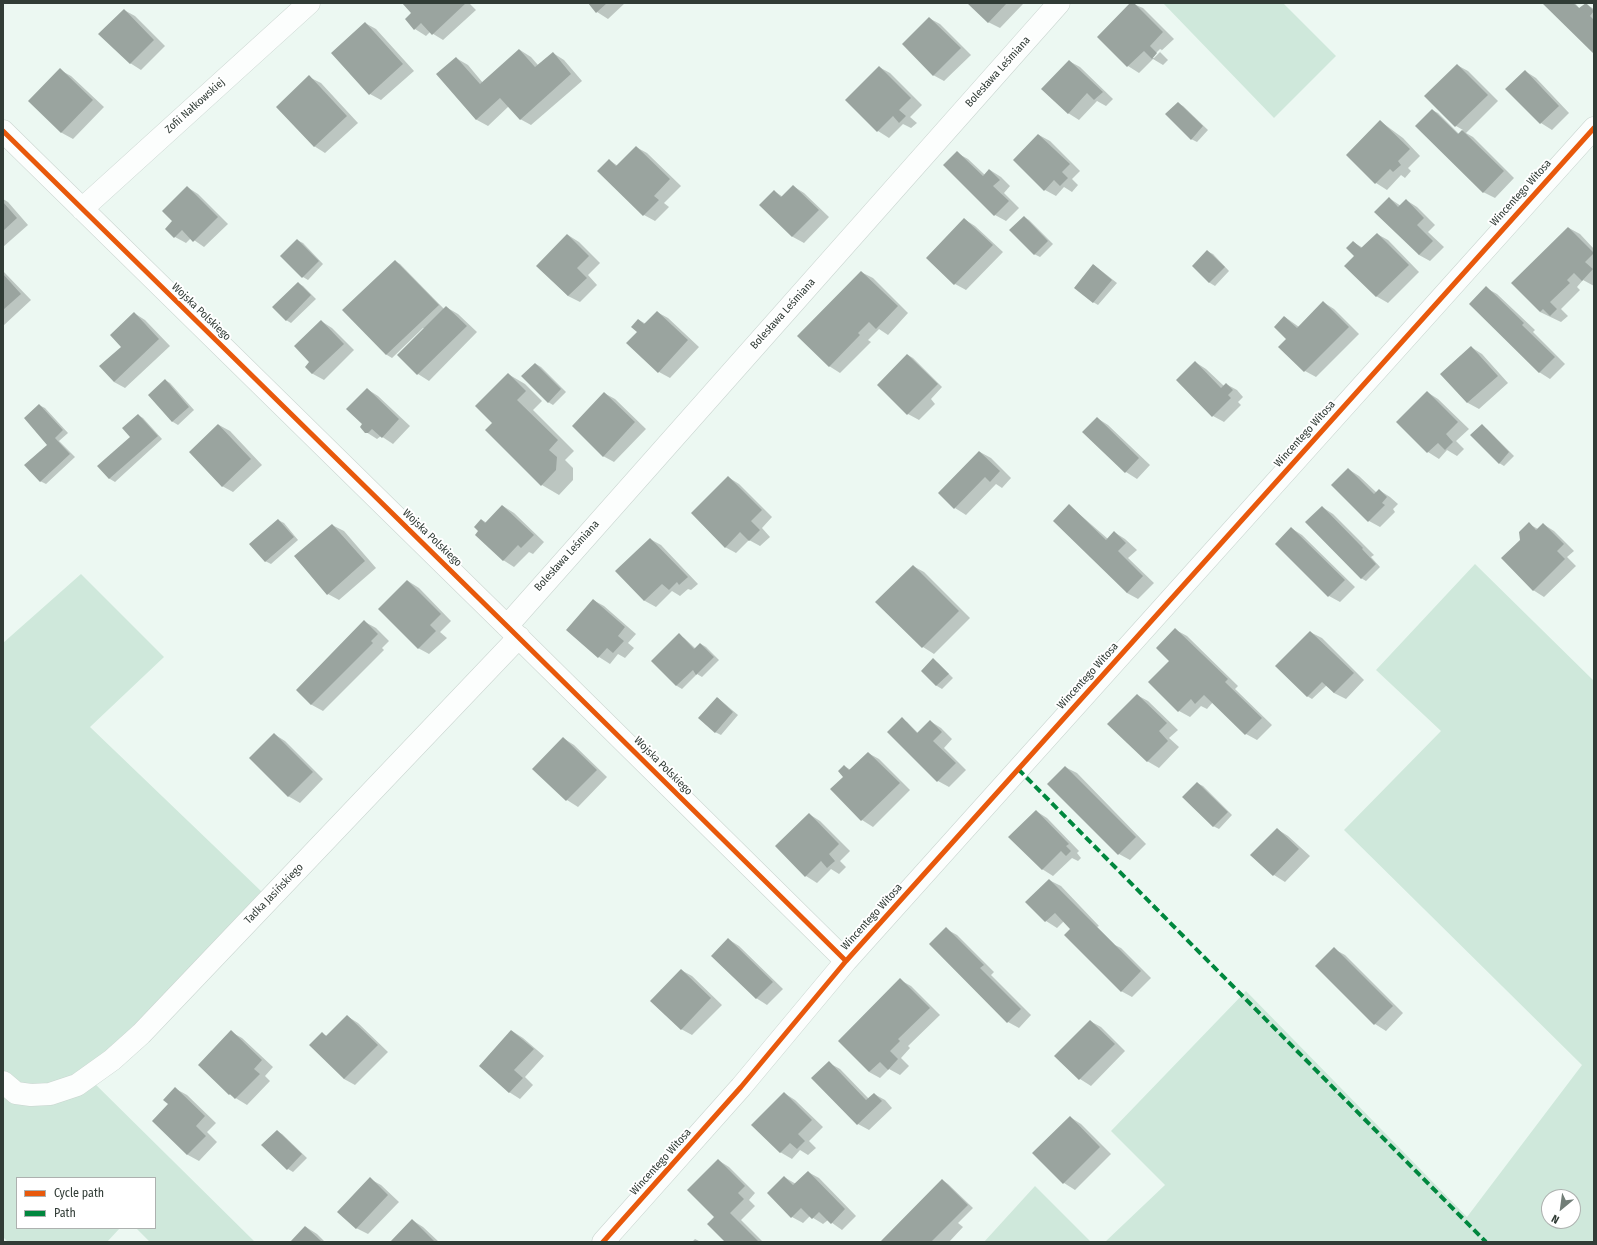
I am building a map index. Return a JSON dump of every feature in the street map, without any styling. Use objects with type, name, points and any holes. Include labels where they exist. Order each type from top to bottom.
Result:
[{"type":"street","name":"Zofii Nałkowskiej","points":[[82,209],[309,3]]},
{"type":"street","name":"Bolesława Leśmiana","points":[[513,631],[1059,3]]},
{"type":"street","name":"Wincentego Witosa","points":[[603,1242],[741,1087],[846,961],[1594,128]]},
{"type":"street","name":"Wojska Polskiego","points":[[3,131],[513,631],[846,961]]},
{"type":"street","name":"Tadka Jasińskiego","points":[[3,1082],[16,1092],[31,1095],[50,1094],[76,1085],[112,1060],[152,1022],[513,631]]},
{"type":"green space","points":[[1163,3],[1283,3],[1336,56],[1274,118]]},
{"type":"green space","points":[[1475,564],[1594,681],[1594,1242],[1105,1242],[1165,1185],[1111,1131],[1246,991],[1467,1217],[1582,1065],[1344,830],[1441,731],[1376,670]]},
{"type":"green space","points":[[81,574],[164,657],[90,727],[262,892],[86,1075],[255,1242],[150,1242],[137,1229],[156,1229],[156,1177],[16,1177],[16,1229],[119,1229],[107,1242],[8,1242],[3,1237],[3,643]]},
{"type":"green space","points":[[1035,1186],[1091,1242],[984,1242]]},
{"type":"building","points":[[402,3],[466,3],[432,35],[421,23],[414,30],[405,19],[411,13]]},
{"type":"building","points":[[588,3],[607,3],[596,13]]},
{"type":"building","points":[[967,3],[1007,3],[988,23]]},
{"type":"building","points":[[1130,3],[1134,3],[1163,32],[1150,46],[1157,53],[1152,59],[1144,51],[1127,67],[1097,37]]},
{"type":"building","points":[[1542,3],[1573,3],[1579,8],[1586,3],[1594,11],[1590,16],[1594,20],[1594,54]]},
{"type":"building","points":[[124,9],[154,40],[130,64],[98,34]]},
{"type":"building","points":[[929,17],[961,48],[933,76],[902,44]]},
{"type":"building","points":[[365,22],[403,64],[369,95],[331,53]]},
{"type":"building","points":[[519,49],[535,67],[553,52],[571,74],[520,120],[500,98],[476,120],[436,74],[456,57],[480,84]]},
{"type":"building","points":[[1069,60],[1103,92],[1094,100],[1087,93],[1068,114],[1041,89]]},
{"type":"building","points":[[1457,64],[1488,95],[1455,127],[1424,96]]},
{"type":"building","points":[[879,66],[911,98],[899,110],[906,116],[899,123],[893,116],[877,132],[845,100]]},
{"type":"building","points":[[60,68],[93,100],[61,133],[28,101]]},
{"type":"building","points":[[1525,70],[1559,106],[1540,124],[1505,89]]},
{"type":"building","points":[[309,75],[347,116],[314,147],[276,107]]},
{"type":"building","points":[[1178,102],[1203,126],[1191,140],[1165,114]]},
{"type":"building","points":[[1432,109],[1458,134],[1462,130],[1504,171],[1483,193],[1415,126]]},
{"type":"building","points":[[1380,120],[1410,149],[1398,161],[1401,165],[1393,172],[1390,169],[1375,184],[1346,155]]},
{"type":"building","points":[[1038,134],[1070,164],[1062,172],[1068,178],[1060,186],[1054,180],[1044,191],[1013,160]]},
{"type":"building","points":[[636,146],[670,179],[654,196],[659,200],[643,216],[597,171],[609,159],[616,166]]},
{"type":"building","points":[[957,151],[983,176],[989,169],[1000,180],[993,186],[1009,201],[994,216],[943,165]]},
{"type":"building","points":[[793,185],[819,210],[792,237],[759,205],[774,190],[781,197]]},
{"type":"building","points":[[187,186],[218,217],[193,242],[182,230],[174,238],[165,229],[172,221],[162,211]]},
{"type":"building","points":[[1389,197],[1398,207],[1406,199],[1424,218],[1417,225],[1433,241],[1419,255],[1374,212]]},
{"type":"building","points":[[3,202],[17,218],[3,231]]},
{"type":"building","points":[[1024,216],[1048,241],[1034,255],[1009,230]]},
{"type":"building","points":[[964,218],[993,245],[954,285],[926,258]]},
{"type":"building","points":[[1568,227],[1594,253],[1585,262],[1593,269],[1582,281],[1574,273],[1567,280],[1570,283],[1550,302],[1557,309],[1550,316],[1543,309],[1540,312],[1511,283]]},
{"type":"building","points":[[1377,233],[1409,265],[1376,297],[1344,266],[1354,256],[1346,248],[1353,241],[1361,248]]},
{"type":"building","points":[[567,234],[589,256],[577,268],[587,278],[568,296],[536,266]]},
{"type":"building","points":[[297,239],[319,261],[302,278],[280,256]]},
{"type":"building","points":[[1207,250],[1225,267],[1209,283],[1192,266]]},
{"type":"building","points":[[395,260],[439,305],[386,355],[342,310]]},
{"type":"building","points":[[1093,264],[1112,280],[1093,303],[1074,288]]},
{"type":"building","points":[[861,271],[898,306],[876,329],[869,322],[858,333],[860,335],[829,367],[797,336]]},
{"type":"building","points":[[3,274],[21,294],[3,310]]},
{"type":"building","points":[[298,282],[311,295],[286,321],[272,307]]},
{"type":"building","points":[[1486,286],[1524,323],[1522,325],[1555,357],[1539,373],[1469,304]]},
{"type":"building","points":[[1323,301],[1349,327],[1304,372],[1278,347],[1286,339],[1274,327],[1284,316],[1297,328]]},
{"type":"building","points":[[446,306],[467,326],[417,375],[397,355]]},
{"type":"building","points":[[657,311],[688,340],[658,373],[626,343],[637,332],[631,327],[638,319],[644,324]]},
{"type":"building","points":[[134,312],[159,339],[114,382],[99,366],[121,347],[110,335]]},
{"type":"building","points":[[321,320],[344,344],[312,374],[305,367],[309,362],[294,346]]},
{"type":"building","points":[[1471,346],[1498,376],[1467,403],[1440,374]]},
{"type":"building","points":[[907,354],[938,384],[907,415],[877,385]]},
{"type":"building","points":[[1195,361],[1221,388],[1226,383],[1233,390],[1228,395],[1231,398],[1212,417],[1176,380]]},
{"type":"building","points":[[535,363],[561,389],[548,403],[521,376]]},
{"type":"building","points":[[508,373],[526,391],[517,400],[558,440],[549,450],[557,457],[556,470],[541,486],[485,430],[492,423],[475,406]]},
{"type":"building","points":[[165,379],[189,407],[172,422],[148,395]]},
{"type":"building","points":[[367,388],[399,419],[382,438],[372,429],[368,433],[365,433],[360,427],[362,424],[346,409]]},
{"type":"building","points":[[1427,391],[1458,422],[1446,434],[1453,442],[1445,450],[1438,443],[1427,453],[1396,422]]},
{"type":"building","points":[[604,392],[635,422],[603,457],[572,426]]},
{"type":"building","points":[[39,404],[63,430],[55,438],[70,454],[40,482],[24,465],[47,445],[24,418]]},
{"type":"building","points":[[138,414],[158,436],[109,479],[97,466],[130,437],[122,428]]},
{"type":"building","points":[[1097,417],[1139,458],[1125,473],[1082,432]]},
{"type":"building","points":[[218,424],[251,459],[222,487],[189,452]]},
{"type":"building","points":[[1482,424],[1509,452],[1499,464],[1470,435]]},
{"type":"building","points":[[979,451],[1000,471],[990,482],[985,477],[954,509],[938,493]]},
{"type":"building","points":[[1348,468],[1374,494],[1379,489],[1387,497],[1382,503],[1385,505],[1368,522],[1331,485]]},
{"type":"building","points":[[728,476],[762,510],[751,521],[760,530],[749,541],[740,532],[725,548],[691,513]]},
{"type":"building","points":[[1069,504],[1106,540],[1114,531],[1126,543],[1118,551],[1143,576],[1127,593],[1053,521]]},
{"type":"building","points":[[502,505],[534,535],[521,548],[518,545],[503,561],[475,535],[478,531],[474,527],[481,519],[485,523]]},
{"type":"building","points":[[1322,506],[1363,548],[1362,549],[1376,564],[1361,579],[1305,522]]},
{"type":"building","points":[[278,519],[294,537],[265,562],[249,544]]},
{"type":"building","points":[[1529,522],[1536,530],[1543,523],[1564,544],[1557,551],[1565,559],[1533,591],[1501,558],[1520,540],[1519,532]]},
{"type":"building","points":[[332,524],[365,561],[327,595],[294,556]]},
{"type":"building","points":[[1291,527],[1345,580],[1328,597],[1275,544]]},
{"type":"building","points":[[650,538],[688,577],[679,585],[677,582],[669,590],[662,584],[644,601],[615,571]]},
{"type":"building","points":[[913,565],[959,611],[922,648],[875,602]]},
{"type":"building","points":[[407,580],[441,614],[430,625],[436,631],[418,649],[378,609]]},
{"type":"building","points":[[593,599],[625,627],[618,636],[624,641],[613,653],[607,648],[598,658],[566,630]]},
{"type":"building","points":[[364,620],[378,634],[371,641],[373,643],[311,705],[296,690]]},
{"type":"building","points":[[1175,628],[1228,679],[1225,682],[1262,718],[1245,735],[1204,695],[1195,704],[1191,699],[1178,712],[1148,682],[1169,661],[1156,648]]},
{"type":"building","points":[[1310,631],[1354,673],[1334,693],[1322,682],[1307,697],[1275,666]]},
{"type":"building","points":[[679,633],[694,649],[700,643],[714,657],[696,675],[693,670],[676,686],[651,661]]},
{"type":"building","points":[[933,658],[949,674],[936,686],[921,671]]},
{"type":"building","points":[[1137,694],[1167,723],[1159,731],[1168,741],[1147,762],[1107,724]]},
{"type":"building","points":[[717,697],[733,712],[715,733],[698,718]]},
{"type":"building","points":[[902,717],[917,733],[930,720],[942,732],[933,741],[956,763],[937,782],[887,732]]},
{"type":"building","points":[[274,733],[313,772],[288,797],[249,758]]},
{"type":"building","points":[[563,737],[597,770],[566,801],[532,769]]},
{"type":"building","points":[[868,752],[900,783],[861,821],[830,789],[843,777],[838,771],[844,765],[849,770]]},
{"type":"building","points":[[1065,766],[1136,837],[1118,855],[1047,784]]},
{"type":"building","points":[[1197,782],[1228,812],[1213,827],[1182,797]]},
{"type":"building","points":[[1036,810],[1069,844],[1066,846],[1071,851],[1066,856],[1061,851],[1042,870],[1008,837]]},
{"type":"building","points":[[809,813],[839,844],[829,854],[835,861],[827,868],[821,861],[805,877],[775,846]]},
{"type":"building","points":[[1277,828],[1299,849],[1273,876],[1250,855]]},
{"type":"building","points":[[1049,879],[1141,971],[1121,992],[1064,935],[1070,929],[1055,913],[1045,922],[1025,902]]},
{"type":"building","points":[[946,927],[984,965],[980,968],[1021,1009],[1007,1023],[929,944]]},
{"type":"building","points":[[728,938],[773,982],[756,999],[711,956]]},
{"type":"building","points":[[1334,947],[1393,1006],[1374,1025],[1315,966]]},
{"type":"building","points":[[681,969],[711,998],[681,1030],[650,1001]]},
{"type":"building","points":[[900,978],[930,1008],[898,1039],[900,1041],[890,1051],[898,1059],[888,1070],[880,1062],[869,1072],[838,1041]]},
{"type":"building","points":[[347,1015],[378,1045],[344,1079],[309,1045],[322,1032],[326,1036]]},
{"type":"building","points":[[1090,1020],[1115,1044],[1079,1080],[1054,1056]]},
{"type":"building","points":[[231,1030],[262,1060],[254,1069],[260,1074],[235,1099],[198,1065]]},
{"type":"building","points":[[511,1030],[534,1049],[514,1070],[523,1078],[509,1093],[479,1066]]},
{"type":"building","points":[[829,1061],[866,1100],[874,1093],[882,1101],[857,1125],[811,1078]]},
{"type":"building","points":[[175,1087],[205,1116],[196,1126],[206,1136],[187,1155],[152,1121],[168,1104],[163,1100]]},
{"type":"building","points":[[784,1092],[812,1120],[798,1134],[805,1141],[797,1149],[790,1143],[780,1153],[751,1125]]},
{"type":"building","points":[[1070,1116],[1100,1147],[1063,1184],[1032,1153]]},
{"type":"building","points":[[277,1130],[302,1154],[287,1170],[261,1145]]},
{"type":"building","points":[[718,1159],[745,1186],[738,1193],[744,1199],[730,1213],[759,1242],[725,1242],[707,1224],[714,1217],[687,1190]]},
{"type":"building","points":[[808,1171],[845,1209],[831,1224],[819,1212],[812,1219],[801,1208],[791,1218],[767,1193],[784,1176],[793,1185]]},
{"type":"building","points":[[370,1177],[388,1195],[356,1229],[337,1212]]},
{"type":"building","points":[[942,1179],[968,1205],[931,1242],[880,1242]]},
{"type":"building","points":[[412,1219],[435,1242],[390,1242]]},
{"type":"building","points":[[305,1226],[322,1242],[290,1242]]},
{"type":"marked path","points":[[1018,769],[1486,1242]]},
{"type":"cycle path","points":[[603,1242],[741,1087],[846,961],[1594,128]]},
{"type":"cycle path","points":[[3,131],[846,961]]}]
